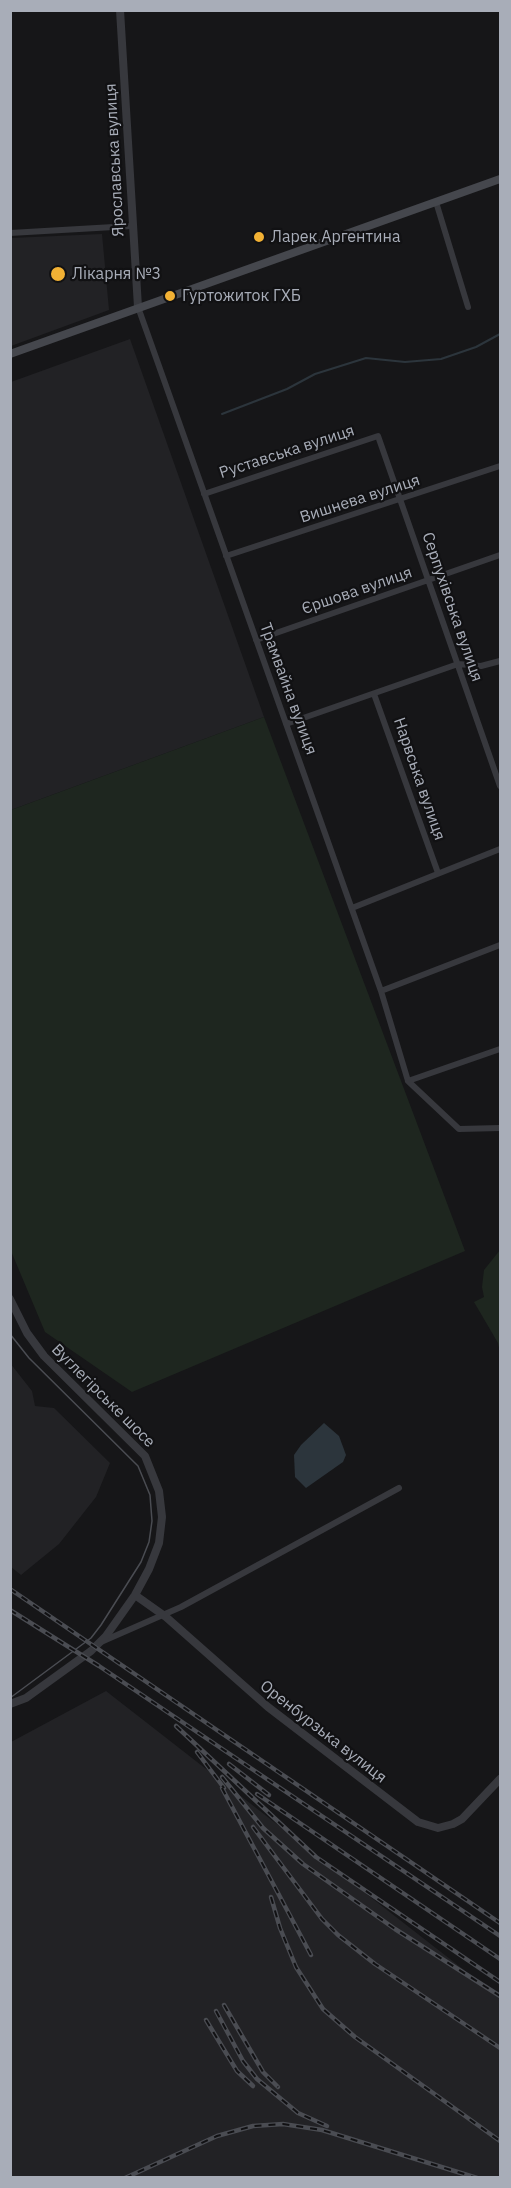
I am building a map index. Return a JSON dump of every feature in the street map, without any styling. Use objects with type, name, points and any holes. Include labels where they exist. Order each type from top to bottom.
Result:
[{"type":"main road","points":[[10,354],[501,179]]},
{"type":"street","name":"Ярославська вулиця","points":[[120,10],[138,308]]},
{"type":"street","points":[[436,202],[468,307]]},
{"type":"street","points":[[10,233],[132,226]]},
{"type":"street","name":"Трамвайна вулиця","points":[[138,308],[381,991],[408,1081]]},
{"type":"street","name":"Руставська вулиця","points":[[204,494],[378,436]]},
{"type":"street","name":"Серпухівська вулиця","points":[[378,436],[501,786]]},
{"type":"street","name":"Вишнева вулиця","points":[[226,556],[401,501],[501,466]]},
{"type":"street","name":"Єршова вулиця","points":[[256,640],[501,555]]},
{"type":"street","points":[[286,724],[458,664],[481,666],[501,662]]},
{"type":"street","name":"Нарвська вулиця","points":[[375,694],[438,873]]},
{"type":"street","points":[[352,908],[501,849]]},
{"type":"street","points":[[381,991],[501,945]]},
{"type":"street","points":[[501,1049],[408,1081],[459,1129],[501,1128]]},
{"type":"street","name":"Вуглегірське шосе","points":[[10,1299],[36,1346],[55,1369],[138,1448],[155,1477],[162,1504],[160,1536],[154,1557],[135,1595],[100,1643],[26,1698],[10,1704]]},
{"type":"street","points":[[100,1643],[164,1616],[399,1488]]},
{"type":"street","name":"Оренбурзька вулиця","points":[[135,1595],[164,1616],[268,1707],[417,1822],[438,1828],[453,1824],[462,1819],[501,1779]]},
{"type":"shaded area","name":"Лікарня №3","points":[[102,234],[109,310],[11,346],[11,238]]},
{"type":"shaded area","points":[[130,339],[264,717],[11,810],[11,382]]},
{"type":"shaded area","points":[[264,717],[465,1251],[132,1392],[45,1332],[11,1251],[11,810]]},
{"type":"shaded area","points":[[500,1250],[500,1353],[498,1343],[474,1302],[484,1297],[482,1287],[484,1270]]},
{"type":"shaded area","points":[[10,1363],[32,1391],[35,1406],[54,1408],[110,1463],[96,1497],[59,1544],[21,1575],[11,1567]]},
{"type":"shaded area","points":[[324,1423],[339,1436],[346,1455],[343,1462],[306,1488],[295,1477],[294,1455]]},
{"type":"shaded area","points":[[106,1691],[500,1998],[500,2177],[11,2177],[11,1742]]},
{"type":"waterway","points":[[222,414],[287,389],[315,374],[366,358],[405,362],[441,359],[476,347],[500,334]]},
{"type":"tram line","points":[[10,1334],[29,1358],[138,1466],[150,1495],[152,1521],[149,1542],[141,1562],[91,1638],[10,1698]]},
{"type":"railway","points":[[10,1589],[500,1923]]},
{"type":"railway","points":[[10,1610],[99,1666],[500,1936]]},
{"type":"railway","points":[[176,1726],[316,1857],[500,1982]]},
{"type":"railway","points":[[197,1752],[224,1788]]},
{"type":"railway","points":[[229,1764],[269,1795]]},
{"type":"railway","points":[[222,1777],[263,1828],[303,1864],[395,1929],[500,1996]]},
{"type":"railway","points":[[222,1788],[311,1955]]},
{"type":"railway","points":[[257,1794],[500,1959]]},
{"type":"railway","points":[[253,1827],[322,1919],[338,1935],[375,1964],[500,2048]]},
{"type":"railway","points":[[271,1897],[280,1928],[296,1967],[323,2009],[355,2037],[500,2141]]},
{"type":"railway","points":[[224,2005],[263,2072],[278,2087]]},
{"type":"railway","points":[[216,2011],[243,2061],[257,2079],[298,2113],[327,2126]]},
{"type":"railway","points":[[206,2020],[237,2071],[253,2086]]},
{"type":"railway","points":[[125,2178],[217,2136],[253,2126],[283,2124],[322,2130],[477,2178]]},
{"type":"place","name":"Ларек Аргентина","points":[[259,237]]},
{"type":"place","name":"Лікарня №3","points":[[58,274]]},
{"type":"place","name":"Гуртожиток ГХБ","points":[[170,296]]}]
